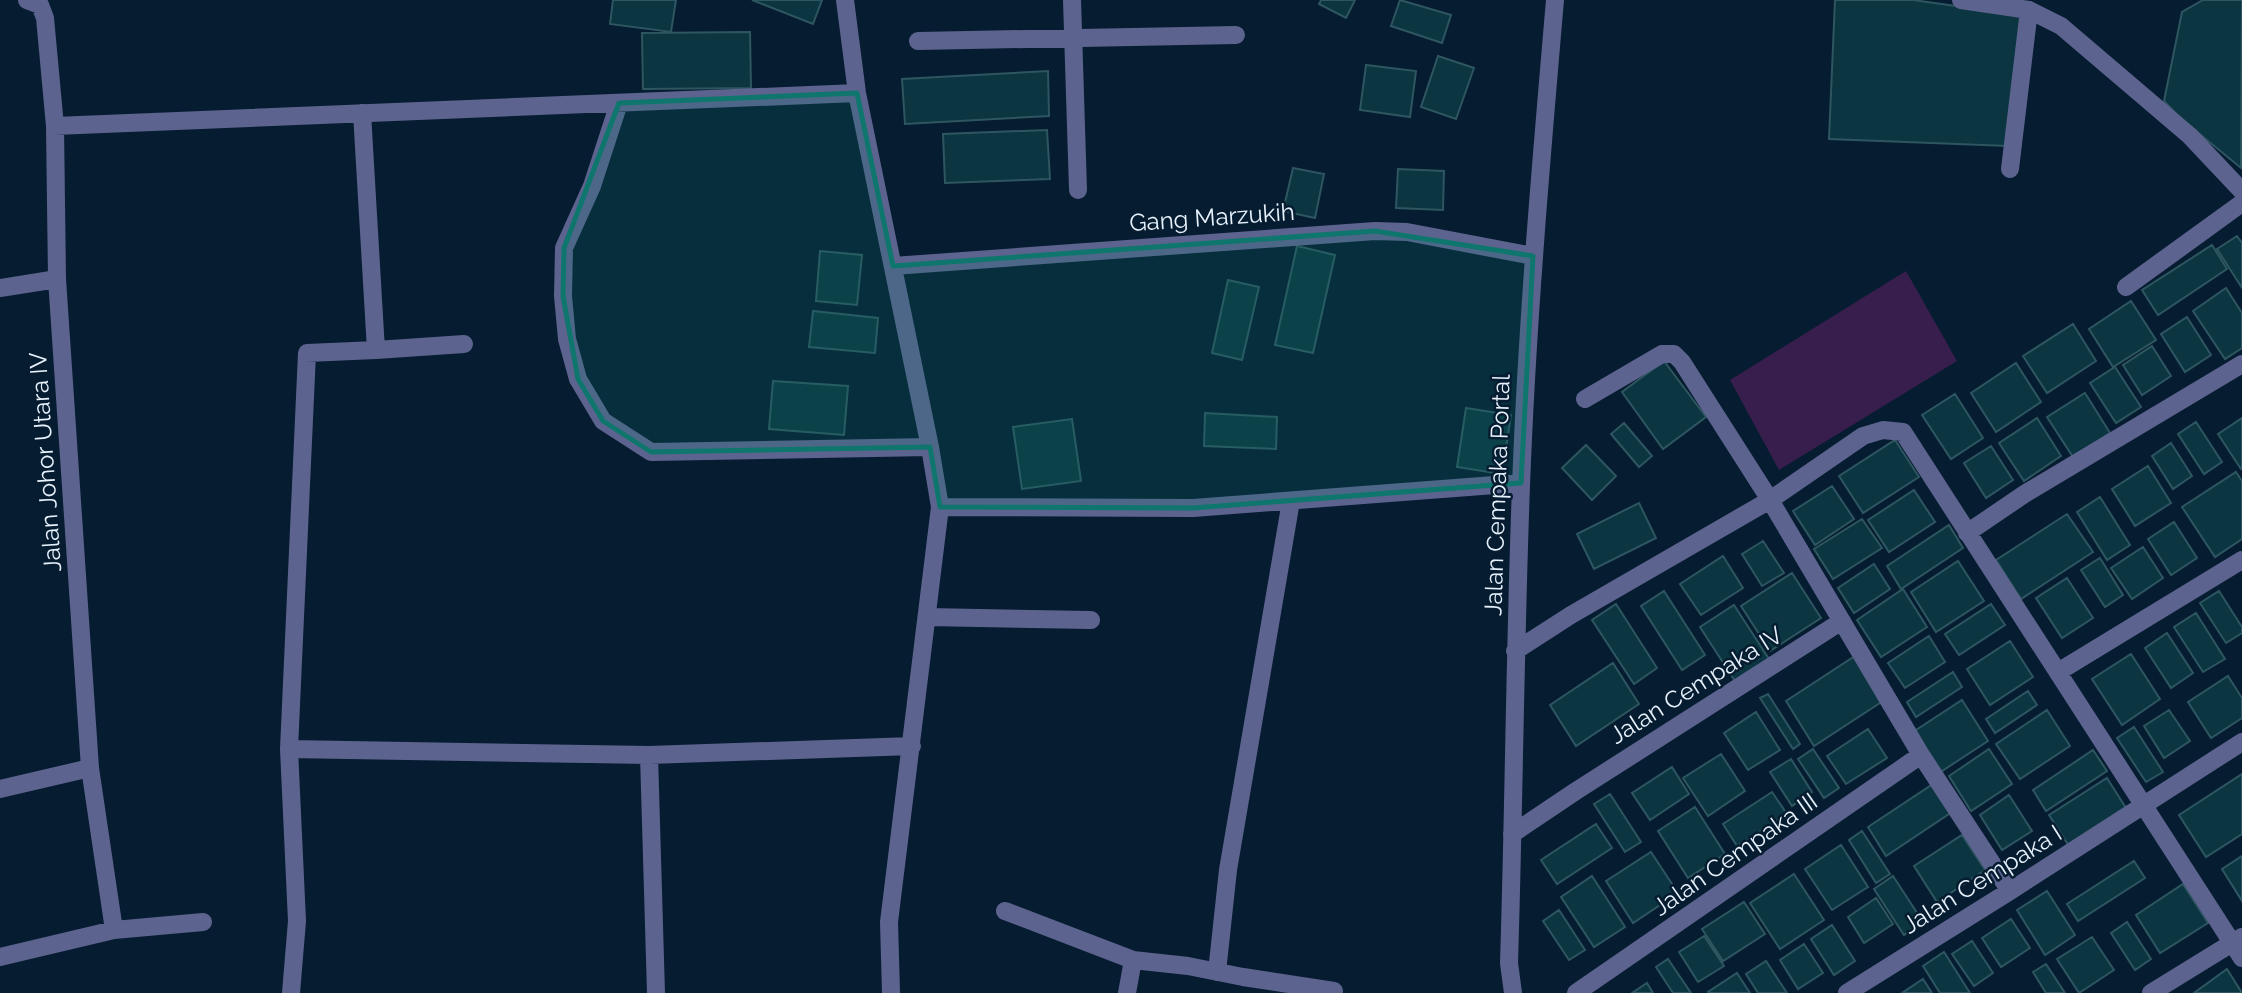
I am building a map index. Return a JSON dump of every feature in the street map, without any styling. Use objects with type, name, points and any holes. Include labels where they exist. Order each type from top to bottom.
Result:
[{"type":"street","name":"Jalan Johor Utara IV","points":[[27,0],[40,5],[45,18],[55,126],[57,279],[90,768],[114,930]]},
{"type":"street","points":[[845,0],[857,93],[940,506],[890,922],[891,993]]},
{"type":"street","points":[[1072,0],[1078,190]]},
{"type":"street","name":"Jalan Cempaka Portal","points":[[1513,993],[1510,963],[1512,834],[1521,483],[1533,257],[1555,0]]},
{"type":"street","points":[[1961,0],[2029,10],[2062,26],[2190,135],[2242,191]]},
{"type":"street","points":[[2010,169],[2029,10]]},
{"type":"street","points":[[918,41],[1236,35]]},
{"type":"street","points":[[55,126],[857,93]]},
{"type":"street","points":[[619,103],[592,186],[564,248],[563,296],[567,339],[578,379],[603,421],[651,452],[930,447]]},
{"type":"street","points":[[362,113],[376,350]]},
{"type":"street","points":[[2126,287],[2242,203]]},
{"type":"street","name":"Gang Marzukih","points":[[892,266],[1375,231],[1407,232],[1533,257]]},
{"type":"street","points":[[0,288],[57,279]]},
{"type":"street","points":[[292,993],[297,921],[289,749],[307,353],[464,344]]},
{"type":"street","points":[[1585,399],[1662,354],[1674,354],[1682,362],[1770,500],[1921,755],[2010,891]]},
{"type":"street","points":[[1967,533],[2026,493],[2242,364]]},
{"type":"street","points":[[1515,651],[1571,615],[1770,500],[1863,436],[1882,430],[1903,432],[2142,806],[2239,946],[2151,993]]},
{"type":"street","points":[[940,506],[1194,508],[1521,483]]},
{"type":"street","points":[[1217,972],[1228,870],[1291,501]]},
{"type":"street","points":[[2058,672],[2242,560]]},
{"type":"street","points":[[927,617],[1091,620]]},
{"type":"street","name":"Jalan Cempaka IV","points":[[1512,834],[1842,621]]},
{"type":"street","name":"Jalan Cempaka I","points":[[1847,993],[2242,742]]},
{"type":"street","points":[[289,749],[649,755],[912,746]]},
{"type":"street","points":[[649,755],[656,993]]},
{"type":"street","name":"Jalan Cempaka III","points":[[1576,993],[1921,755]]},
{"type":"street","points":[[0,789],[90,768]]},
{"type":"street","points":[[1004,911],[1133,960],[1334,991]]},
{"type":"street","points":[[0,957],[114,930],[203,922]]},
{"type":"street","points":[[1127,993],[1133,960]]},
{"type":"highlighted area","points":[[857,93],[893,266],[1375,231],[1533,256],[1521,483],[1193,508],[940,507],[930,447],[651,452],[603,421],[578,379],[563,296],[564,248],[619,103]]},
{"type":"shaded area","points":[[1906,271],[1957,361],[1779,470],[1730,380]]},
{"type":"building","points":[[613,0],[676,0],[671,32],[610,24]]},
{"type":"building","points":[[752,0],[822,0],[813,24]]},
{"type":"building","points":[[1321,0],[1355,0],[1346,18],[1319,4]]},
{"type":"building","points":[[1400,0],[1451,15],[1442,43],[1391,26]]},
{"type":"building","points":[[1835,0],[1913,0],[2021,15],[2008,146],[1829,139]]},
{"type":"building","points":[[2203,0],[2242,0],[2241,168],[2179,117],[2164,101],[2182,12]]},
{"type":"building","points":[[750,32],[751,88],[643,89],[642,33]]},
{"type":"building","points":[[1438,56],[1474,68],[1456,119],[1421,107]]},
{"type":"building","points":[[1366,65],[1416,71],[1410,117],[1360,110]]},
{"type":"building","points":[[1048,71],[1049,116],[905,124],[902,79]]},
{"type":"building","points":[[1047,130],[1050,179],[945,183],[943,134]]},
{"type":"building","points":[[1293,168],[1324,174],[1315,218],[1283,211]]},
{"type":"building","points":[[1398,169],[1444,171],[1443,210],[1396,208]]},
{"type":"building","points":[[2237,236],[2242,243],[2242,288],[2217,249]]},
{"type":"building","points":[[2212,245],[2227,269],[2158,315],[2142,290]]},
{"type":"building","points":[[1297,246],[1335,255],[1313,353],[1275,345]]},
{"type":"building","points":[[820,251],[862,255],[857,305],[816,301]]},
{"type":"building","points":[[1228,280],[1259,287],[1242,360],[1212,353]]},
{"type":"building","points":[[2226,288],[2242,313],[2242,348],[2225,359],[2193,311]]},
{"type":"building","points":[[2131,301],[2156,340],[2113,367],[2089,329]]},
{"type":"building","points":[[813,311],[878,318],[875,353],[809,347]]},
{"type":"building","points":[[2187,317],[2211,355],[2185,372],[2161,334]]},
{"type":"building","points":[[2073,324],[2096,361],[2047,393],[2023,356]]},
{"type":"building","points":[[2152,346],[2171,376],[2142,395],[2123,365]]},
{"type":"building","points":[[1664,361],[1706,417],[1663,449],[1622,392]]},
{"type":"building","points":[[2016,363],[2041,402],[1996,432],[1971,393]]},
{"type":"building","points":[[2115,367],[2141,407],[2116,423],[2090,383]]},
{"type":"building","points":[[773,381],[848,386],[844,435],[769,429]]},
{"type":"building","points":[[2085,393],[2110,433],[2073,457],[2047,417]]},
{"type":"building","points":[[1955,394],[1983,438],[1951,459],[1922,415]]},
{"type":"building","points":[[1466,408],[1511,415],[1502,474],[1457,467]]},
{"type":"building","points":[[1205,413],[1277,417],[1276,449],[1204,446]]},
{"type":"building","points":[[2037,418],[2061,456],[2024,481],[1999,443]]},
{"type":"building","points":[[2242,418],[2242,469],[2241,469],[2218,434]]},
{"type":"building","points":[[1072,419],[1081,481],[1022,489],[1013,427]]},
{"type":"building","points":[[2196,422],[2222,462],[2204,474],[2178,434]]},
{"type":"building","points":[[1624,423],[1652,456],[1639,467],[1611,434]]},
{"type":"building","points":[[1895,440],[1919,477],[1863,513],[1839,476]]},
{"type":"building","points":[[2171,443],[2192,476],[2173,489],[2152,456]]},
{"type":"building","points":[[1586,445],[1616,476],[1592,500],[1562,468]]},
{"type":"building","points":[[1991,446],[2013,480],[1986,498],[1964,463]]},
{"type":"building","points":[[2148,466],[2171,503],[2135,526],[2112,489]]},
{"type":"building","points":[[2236,472],[2242,481],[2242,539],[2215,557],[2182,507]]},
{"type":"building","points":[[1832,486],[1854,519],[1815,545],[1793,511]]},
{"type":"building","points":[[1914,490],[1935,522],[1889,552],[1868,520]]},
{"type":"building","points":[[2100,497],[2130,545],[2107,560],[2077,512]]},
{"type":"building","points":[[1639,503],[1656,538],[1594,569],[1577,534]]},
{"type":"building","points":[[2067,514],[2093,552],[2021,599],[1996,560]]},
{"type":"building","points":[[1862,519],[1882,548],[1833,579],[1814,549]]},
{"type":"building","points":[[2174,522],[2197,558],[2171,575],[2148,539]]},
{"type":"building","points":[[1949,525],[1963,548],[1901,589],[1887,566]]},
{"type":"building","points":[[1763,541],[1784,573],[1762,586],[1742,554]]},
{"type":"building","points":[[2143,547],[2163,578],[2132,599],[2111,568]]},
{"type":"building","points":[[1723,556],[1743,588],[1701,615],[1680,584]]},
{"type":"building","points":[[2100,558],[2123,595],[2105,607],[2081,570]]},
{"type":"building","points":[[1958,561],[1984,601],[1936,632],[1911,592]]},
{"type":"building","points":[[1874,564],[1890,589],[1854,613],[1838,588]]},
{"type":"building","points":[[1792,573],[1821,618],[1770,651],[1741,606]]},
{"type":"building","points":[[2067,578],[2093,618],[2062,638],[2036,598]]},
{"type":"building","points":[[1903,589],[1927,627],[1881,657],[1857,620]]},
{"type":"building","points":[[1664,591],[1705,655],[1682,670],[1641,606]]},
{"type":"building","points":[[2219,591],[2242,627],[2242,633],[2226,643],[2200,603]]},
{"type":"building","points":[[1616,604],[1657,668],[1634,684],[1592,620]]},
{"type":"building","points":[[1991,604],[2005,625],[1959,655],[1945,634]]},
{"type":"building","points":[[1734,605],[1769,659],[1735,681],[1700,627]]},
{"type":"building","points":[[2196,613],[2225,659],[2203,672],[2174,627]]},
{"type":"building","points":[[2167,633],[2193,673],[2171,688],[2145,648]]},
{"type":"building","points":[[1929,636],[1945,662],[1905,688],[1888,663]]},
{"type":"building","points":[[2010,641],[2033,677],[1990,705],[1967,669]]},
{"type":"building","points":[[2131,654],[2160,699],[2122,725],[2092,679]]},
{"type":"building","points":[[1855,656],[1883,701],[1814,746],[1786,701]]},
{"type":"building","points":[[1613,663],[1639,704],[1576,746],[1550,705]]},
{"type":"building","points":[[1953,672],[1962,687],[1916,717],[1907,702]]},
{"type":"building","points":[[2228,676],[2242,698],[2242,718],[2211,738],[2188,702]]},
{"type":"building","points":[[2028,691],[2037,705],[1995,733],[1986,719]]},
{"type":"building","points":[[1768,694],[1800,744],[1793,749],[1760,698]]},
{"type":"building","points":[[1962,700],[1988,741],[1939,773],[1913,732]]},
{"type":"building","points":[[2047,710],[2070,746],[2020,779],[1996,744]]},
{"type":"building","points":[[2169,710],[2190,741],[2164,758],[2144,726]]},
{"type":"building","points":[[1756,712],[1780,750],[1748,770],[1724,733]]},
{"type":"building","points":[[2134,727],[2163,772],[2146,782],[2117,738]]},
{"type":"building","points":[[1868,729],[1887,758],[1846,784],[1827,756]]},
{"type":"building","points":[[1813,749],[1839,788],[1824,798],[1798,759]]},
{"type":"building","points":[[1989,749],[2012,784],[1971,811],[1949,776]]},
{"type":"building","points":[[2093,750],[2107,771],[2046,811],[2033,790]]},
{"type":"building","points":[[1721,754],[1745,791],[1708,816],[1683,778]]},
{"type":"building","points":[[1791,759],[1812,792],[1792,806],[1770,772]]},
{"type":"building","points":[[1672,767],[1689,794],[1650,820],[1632,793]]},
{"type":"building","points":[[2242,774],[2242,834],[2206,857],[2179,815]]},
{"type":"building","points":[[2107,778],[2126,808],[2069,846],[2049,815]]},
{"type":"building","points":[[1933,784],[1952,812],[1886,856],[1868,827]]},
{"type":"building","points":[[1772,792],[1787,814],[1737,846],[1723,824]]},
{"type":"building","points":[[1610,794],[1641,842],[1625,852],[1594,804]]},
{"type":"building","points":[[2009,795],[2032,831],[2002,850],[1980,815]]},
{"type":"building","points":[[1695,807],[1725,854],[1688,878],[1658,831]]},
{"type":"building","points":[[1596,824],[1612,848],[1557,884],[1541,860]]},
{"type":"building","points":[[1862,831],[1890,874],[1876,883],[1849,840]]},
{"type":"building","points":[[1962,835],[1985,870],[1937,902],[1914,866]]},
{"type":"building","points":[[1841,845],[1868,887],[1832,910],[1805,869]]},
{"type":"building","points":[[1651,852],[1678,893],[1633,923],[1606,881]]},
{"type":"building","points":[[2242,856],[2242,901],[2222,869]]},
{"type":"building","points":[[2134,861],[2145,878],[2078,921],[2067,904]]},
{"type":"building","points":[[1794,874],[1824,920],[1780,949],[1750,903]]},
{"type":"building","points":[[1592,876],[1625,927],[1594,947],[1561,897]]},
{"type":"building","points":[[1893,876],[1923,922],[1904,935],[1874,889]]},
{"type":"building","points":[[2183,884],[2208,923],[2160,953],[2136,915]]},
{"type":"building","points":[[2047,891],[2075,935],[2045,955],[2017,910]]},
{"type":"building","points":[[1876,898],[1893,924],[1864,943],[1848,917]]},
{"type":"building","points":[[1744,902],[1765,934],[1723,961],[1702,929]]},
{"type":"building","points":[[1559,910],[1585,950],[1569,960],[1543,921]]},
{"type":"building","points":[[2011,919],[2030,948],[2001,967],[1982,938]]},
{"type":"building","points":[[2127,922],[2151,959],[2135,970],[2111,933]]},
{"type":"building","points":[[1832,925],[1855,961],[1834,975],[1811,939]]},
{"type":"building","points":[[1704,936],[1724,966],[1698,982],[1679,952]]},
{"type":"building","points":[[2092,937],[2114,970],[2079,993],[2057,959]]},
{"type":"building","points":[[1972,941],[1993,973],[1974,986],[1952,954]]},
{"type":"building","points":[[1804,944],[1823,973],[1798,989],[1780,960]]},
{"type":"building","points":[[1944,952],[1970,993],[1940,993],[1923,966]]},
{"type":"building","points":[[1668,959],[1691,993],[1673,993],[1656,967]]},
{"type":"building","points":[[1766,961],[1787,993],[1758,993],[1746,974]]},
{"type":"building","points":[[2046,964],[2065,993],[2046,993],[2033,972]]},
{"type":"building","points":[[2227,969],[2242,993],[2194,993]]},
{"type":"building","points":[[1737,973],[1750,993],[1708,992]]},
{"type":"building","points":[[1923,979],[1932,993],[1902,993]]},
{"type":"building","points":[[1647,983],[1653,993],[1632,993]]}]
